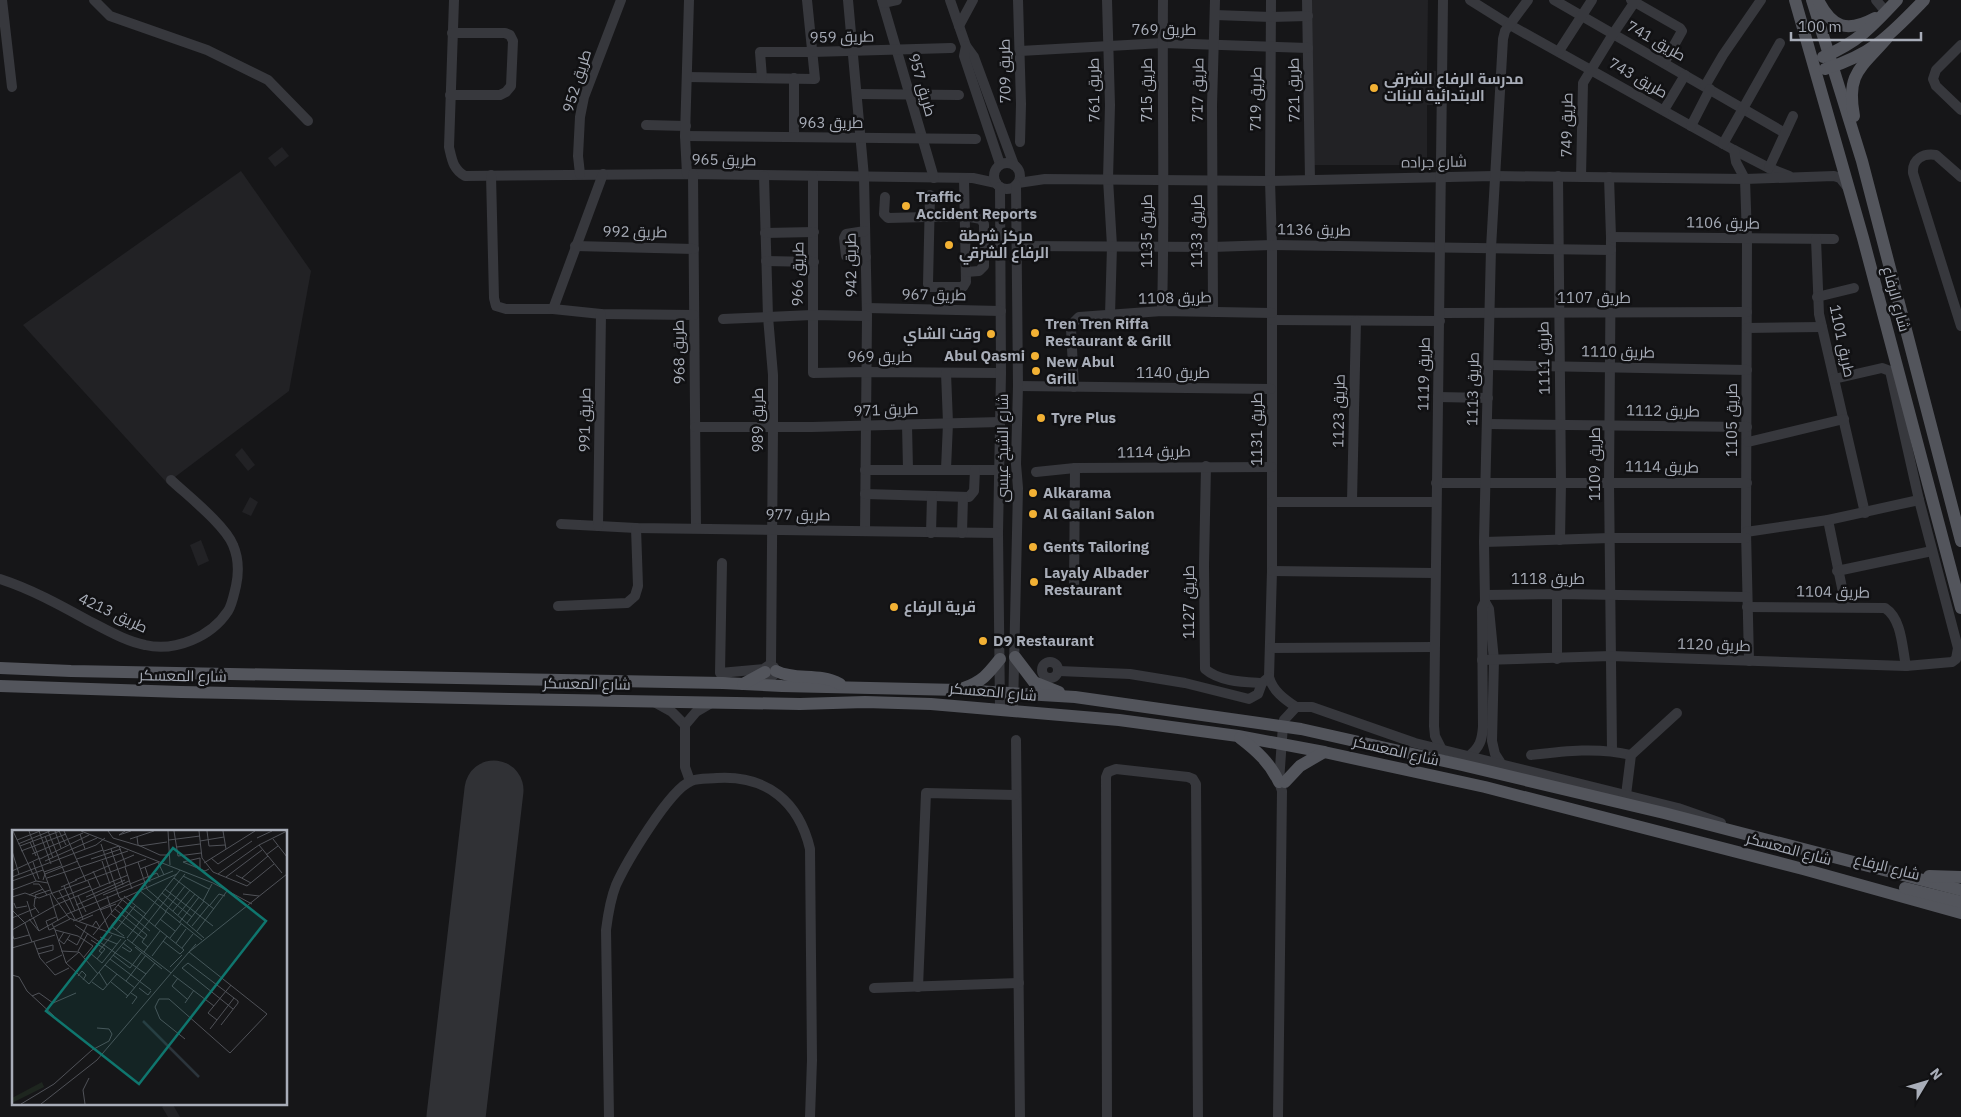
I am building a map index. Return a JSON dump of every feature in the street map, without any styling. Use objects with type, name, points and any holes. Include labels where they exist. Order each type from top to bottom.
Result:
[{"type":"main road","name":"شارع الرفاع","points":[[1795,0],[1851,193],[1961,608]]},
{"type":"main road","name":"شارع الرفاع","points":[[1812,0],[1862,160],[1961,541]]},
{"type":"main road","points":[[1818,0],[1824,12],[1836,23],[1847,28],[1860,26],[1886,12]]},
{"type":"main road","points":[[1830,61],[1867,32],[1897,0]]},
{"type":"main road","points":[[1862,160],[1852,109],[1852,81],[1857,72],[1887,38],[1924,0]]},
{"type":"main road","points":[[1814,67],[1830,61],[1863,54],[1887,38]]},
{"type":"main road","points":[[1015,657],[1034,682],[1076,697]]},
{"type":"main road","points":[[959,690],[978,682],[990,672],[1000,659]]},
{"type":"main road","name":"شارع المعسكر","points":[[0,668],[742,684],[959,690],[1076,697],[1287,726],[1472,767],[1961,890]]},
{"type":"main road","points":[[742,684],[769,669],[788,675],[822,676],[847,688]]},
{"type":"main road","name":"شارع المعسكر","points":[[0,686],[191,693],[800,704],[865,702],[1000,709],[1119,720],[1238,736],[1324,752],[1484,787],[1804,869],[1961,912]]},
{"type":"main road","points":[[1238,736],[1264,759],[1282,785],[1304,764],[1324,752]]},
{"type":"main road","name":"شارع الرفاع","points":[[1804,869],[1824,868],[1961,902]]},
{"type":"main road","points":[[1906,876],[1961,877]]},
{"type":"street","points":[[2,0],[12,88]]},
{"type":"street","points":[[94,0],[110,16],[207,50],[268,80],[308,122]]},
{"type":"street","points":[[452,33],[505,33],[510,35],[513,40],[511,86],[506,92],[500,95],[450,95],[452,33],[454,0]]},
{"type":"street","name":"طريق 952","points":[[580,174],[578,156],[580,117],[584,97],[620,0]]},
{"type":"street","name":"طريق 968","points":[[689,0],[686,131],[694,249],[696,528]]},
{"type":"street","points":[[687,77],[815,79],[807,0]]},
{"type":"street","name":"طريق 942","points":[[848,0],[864,177],[867,312],[865,531]]},
{"type":"street","points":[[882,2],[897,0]]},
{"type":"street","points":[[950,0],[966,46],[974,57],[1017,168],[1020,180],[1017,184]]},
{"type":"street","points":[[959,26],[973,0]]},
{"type":"street","name":"طريق 709","points":[[1018,0],[1020,142]]},
{"type":"street","name":"طريق 761","points":[[1107,0],[1110,105],[1108,180],[1112,246],[1110,315]]},
{"type":"street","name":"طريق 715","points":[[1162,180],[1163,0]]},
{"type":"street","name":"طريق 717","points":[[1212,180],[1215,0]]},
{"type":"street","name":"طريق 719","points":[[1270,181],[1271,0]]},
{"type":"street","name":"طريق 721","points":[[1307,0],[1310,180]]},
{"type":"street","name":"طريق 1119","points":[[1442,750],[1435,736],[1434,726],[1434,573],[1443,177],[1443,0]]},
{"type":"street","name":"طريق 743","points":[[1470,0],[1734,150],[1793,178]]},
{"type":"street","name":"طريق 1113","points":[[1469,756],[1478,748],[1482,739],[1482,608],[1485,598],[1484,542],[1487,484],[1488,365],[1494,176],[1503,39],[1510,24],[1528,0]]},
{"type":"street","name":"طريق 741","points":[[1554,0],[1785,133]]},
{"type":"street","points":[[1559,51],[1592,0]]},
{"type":"street","points":[[1691,126],[1723,55],[1761,0]]},
{"type":"street","points":[[1876,0],[1886,12]]},
{"type":"street","points":[[1634,1],[1680,28],[1682,34],[1664,63]]},
{"type":"street","name":"طريق 749","points":[[1581,177],[1584,82],[1634,1]]},
{"type":"street","name":"طريق 957","points":[[882,2],[934,178]]},
{"type":"street","points":[[1215,15],[1308,16]]},
{"type":"street","name":"طريق 769","points":[[1020,51],[1162,43],[1308,48]]},
{"type":"street","points":[[1724,144],[1780,43]]},
{"type":"street","points":[[1961,45],[1936,70],[1933,79],[1936,86],[1961,110]]},
{"type":"street","points":[[966,46],[964,56],[997,167],[994,174],[998,185],[1008,189],[1017,184],[1045,179]]},
{"type":"street","name":"طريق 959","points":[[762,78],[760,52],[853,52],[951,48]]},
{"type":"street","points":[[1664,110],[1685,75]]},
{"type":"street","points":[[794,78],[794,137]]},
{"type":"street","points":[[857,94],[959,95]]},
{"type":"street","name":"طريق 965","points":[[450,95],[449,147],[453,164],[457,171],[466,176],[690,174],[968,178],[998,185]]},
{"type":"street","points":[[1769,168],[1793,116]]},
{"type":"street","name":"طريق 963","points":[[646,125],[686,131],[794,137],[976,139]]},
{"type":"street","points":[[1822,176],[1829,173],[1836,164],[1838,148]]},
{"type":"street","points":[[1734,150],[1736,162],[1745,178]]},
{"type":"street","points":[[1961,177],[1936,155],[1922,156],[1916,160],[1913,166],[1913,173],[1961,325]]},
{"type":"street","points":[[997,167],[1007,163],[1045,179]]},
{"type":"street","name":"طريق 965","points":[[968,178],[997,167]]},
{"type":"street","name":"طريق 992","points":[[553,309],[602,174]]},
{"type":"street","points":[[491,175],[494,298],[496,306],[506,309],[553,309],[601,314],[694,314]]},
{"type":"street","name":"طريق 989","points":[[764,176],[768,317],[774,428],[769,669]]},
{"type":"street","name":"طريق 966","points":[[813,176],[813,373]]},
{"type":"street","name":"شارع جراده","points":[[1045,179],[1270,181],[1494,176],[1745,178],[1822,176],[1840,178],[1851,193]]},
{"type":"street","name":"طريق 1111","points":[[1558,176],[1560,540]]},
{"type":"street","name":"طريق 1109","points":[[1609,177],[1612,237],[1609,482],[1612,595],[1612,750]]},
{"type":"street","points":[[930,195],[928,284],[930,288],[963,287],[966,282],[965,216],[968,178]]},
{"type":"street","name":"طريق 1105","points":[[1745,178],[1748,442],[1746,535],[1749,661]]},
{"type":"street","name":"طريق 1135","points":[[1162,180],[1164,246],[1162,311]]},
{"type":"street","name":"طريق 1133","points":[[1212,180],[1213,312]]},
{"type":"street","name":"طريق 1131","points":[[1266,680],[1271,648],[1272,572],[1272,245],[1270,181]]},
{"type":"street","name":"شارع الشيخ عيسى","points":[[1014,710],[1018,386],[1017,184]]},
{"type":"street","name":"شارع الشيخ عيسى","points":[[998,185],[1001,311],[998,533],[1000,709]]},
{"type":"street","points":[[885,197],[884,214],[888,218],[965,216],[981,219],[984,224],[984,266],[979,271],[966,272]]},
{"type":"street","points":[[865,231],[846,234],[844,238],[846,256],[866,256]]},
{"type":"street","points":[[765,233],[814,232]]},
{"type":"street","name":"طريق 1106","points":[[1612,237],[1834,239]]},
{"type":"street","name":"طريق 1101","points":[[1816,239],[1818,297],[1822,327],[1865,513]]},
{"type":"street","name":"طريق 1136","points":[[1017,246],[1212,247],[1272,245],[1611,250]]},
{"type":"street","name":"طريق 992","points":[[575,246],[694,249]]},
{"type":"street","points":[[766,261],[814,262]]},
{"type":"street","points":[[1818,297],[1854,288]]},
{"type":"street","name":"طريق 967","points":[[723,319],[867,312],[1001,311]]},
{"type":"street","name":"طريق 1108","points":[[1074,387],[1071,329],[1079,317],[1162,311],[1272,316]]},
{"type":"street","name":"طريق 1107","points":[[1440,317],[1490,313],[1747,312]]},
{"type":"street","name":"طريق 991","points":[[598,526],[601,314]]},
{"type":"street","points":[[1272,316],[1356,321],[1440,317]]},
{"type":"street","name":"طريق 1123","points":[[1352,502],[1356,321]]},
{"type":"street","points":[[1747,328],[1822,327]]},
{"type":"street","name":"طريق 1110","points":[[1488,365],[1747,370]]},
{"type":"street","points":[[1834,379],[1882,368],[1890,371],[1932,551],[1837,571]]},
{"type":"street","name":"طريق 969","points":[[813,373],[1001,373]]},
{"type":"street","points":[[946,373],[948,423],[946,469]]},
{"type":"street","name":"طريق 1140","points":[[1018,386],[1271,389]]},
{"type":"street","points":[[1438,397],[1488,398]]},
{"type":"street","points":[[1748,442],[1844,419]]},
{"type":"street","name":"طريق 971","points":[[695,427],[774,428],[1000,422]]},
{"type":"street","name":"طريق 1112","points":[[1487,424],[1747,427]]},
{"type":"street","points":[[907,425],[908,468]]},
{"type":"street","name":"طريق 1127","points":[[1206,466],[1204,565],[1206,688]]},
{"type":"street","name":"طريق 1114","points":[[1036,472],[1075,468],[1272,467]]},
{"type":"street","points":[[865,470],[908,468],[999,470]]},
{"type":"street","points":[[1074,589],[1075,468]]},
{"type":"street","points":[[865,494],[969,496],[974,491],[975,470]]},
{"type":"street","name":"طريق 4213","points":[[0,579],[34,592],[105,630],[146,646],[164,647],[199,638],[215,626],[229,610],[238,577],[238,560],[233,544],[223,530],[171,480]]},
{"type":"street","name":"طريق 1114","points":[[1487,484],[1609,482],[1747,483]]},
{"type":"street","points":[[1436,483],[1487,484]]},
{"type":"street","points":[[931,533],[932,496]]},
{"type":"street","points":[[962,533],[963,497]]},
{"type":"street","points":[[1484,542],[1746,535],[1865,513],[1919,500]]},
{"type":"street","points":[[1272,502],[1435,502]]},
{"type":"street","points":[[1828,520],[1837,571],[1846,606]]},
{"type":"street","name":"طريق 977","points":[[561,524],[636,528],[998,533]]},
{"type":"street","points":[[558,606],[627,603],[635,596],[638,586],[636,528]]},
{"type":"street","name":"طريق 1120","points":[[1482,660],[1611,656],[1906,666],[1946,664],[1956,659],[1958,648],[1932,551]]},
{"type":"street","points":[[722,563],[720,673],[769,669]]},
{"type":"street","points":[[1272,572],[1434,573]]},
{"type":"street","points":[[1556,594],[1557,659]]},
{"type":"street","name":"طريق 1118","points":[[1485,598],[1556,594],[1747,602]]},
{"type":"street","name":"طريق 1113","points":[[1485,598],[1489,609],[1494,660],[1492,741],[1495,754],[1502,765]]},
{"type":"street","name":"طريق 1104","points":[[1747,602],[1885,608],[1892,613],[1896,620],[1906,666]]},
{"type":"street","points":[[1271,648],[1434,647]]},
{"type":"street","points":[[1206,669],[1212,675],[1221,678],[1266,680],[1281,697],[1296,707],[1312,707],[1415,743],[1696,814],[1754,838]]},
{"type":"street","points":[[1059,671],[1130,674],[1206,688],[1250,699],[1258,694],[1266,680]]},
{"type":"street","points":[[653,701],[672,712],[685,725]]},
{"type":"street","points":[[690,781],[685,767],[685,725],[696,712],[713,702]]},
{"type":"street","points":[[1278,1117],[1282,785],[1287,726],[1284,720],[1296,707]]},
{"type":"street","points":[[1626,795],[1631,755],[1677,713]]},
{"type":"street","points":[[1415,743],[1424,738],[1434,726]]},
{"type":"street","points":[[1016,740],[1015,795],[1020,1117]]},
{"type":"street","points":[[1531,754],[1612,750],[1631,755]]},
{"type":"street","points":[[1107,1117],[1106,777],[1108,772],[1116,769],[1188,777],[1193,779],[1196,784],[1198,1117]]},
{"type":"street","points":[[609,1117],[606,930],[610,903],[617,884],[634,851],[673,795],[690,781],[726,778],[750,781],[771,789],[797,814],[806,832],[810,850],[812,1060],[810,1117]]},
{"type":"street","points":[[918,987],[926,793],[1015,795]]},
{"type":"street","points":[[874,988],[1019,983]]},
{"type":"shaded area","name":"مدرسة الرفاع الشرقي الابتدائية للبنات","points":[[1311,0],[1428,0],[1427,70],[1436,71],[1436,105],[1427,105],[1427,165],[1314,165]]},
{"type":"shaded area","points":[[282,147],[289,156],[275,167],[268,158]]},
{"type":"shaded area","points":[[241,171],[311,271],[289,391],[167,483],[23,325]]},
{"type":"shaded area","points":[[242,448],[255,465],[248,471],[235,455]]},
{"type":"shaded area","points":[[250,497],[258,502],[251,516],[242,512]]},
{"type":"shaded area","points":[[201,540],[209,561],[198,566],[190,545]]},
{"type":"shaded area","points":[[166,1104],[173,1104],[180,1117],[168,1117],[162,1107]]},
{"type":"runway","points":[[456,1117],[494,790]]},
{"type":"place","name":"مدرسة الرفاع الشرقي الابتدائية للبنات","points":[[1374,88]]},
{"type":"place","name":"Traffic Accident Reports","points":[[906,206]]},
{"type":"place","name":"مركز شرطة الرفاع الشرقي","points":[[949,245]]},
{"type":"place","name":"Tren Tren Riffa Restaurant & Grill","points":[[1035,333]]},
{"type":"place","name":"وقت الشاي","points":[[991,334]]},
{"type":"place","name":"Abul Qasmi","points":[[1035,356]]},
{"type":"place","name":"New Abul Grill","points":[[1036,371]]},
{"type":"place","name":"Tyre Plus","points":[[1041,418]]},
{"type":"place","name":"Alkarama","points":[[1033,493]]},
{"type":"place","name":"Al Gailani Salon","points":[[1033,514]]},
{"type":"place","name":"Gents Tailoring","points":[[1033,547]]},
{"type":"place","name":"Layaly Albader Restaurant","points":[[1034,582]]},
{"type":"place","name":"قرية الرفاع","points":[[894,607]]},
{"type":"place","name":"D9 Restaurant","points":[[983,641]]}]
